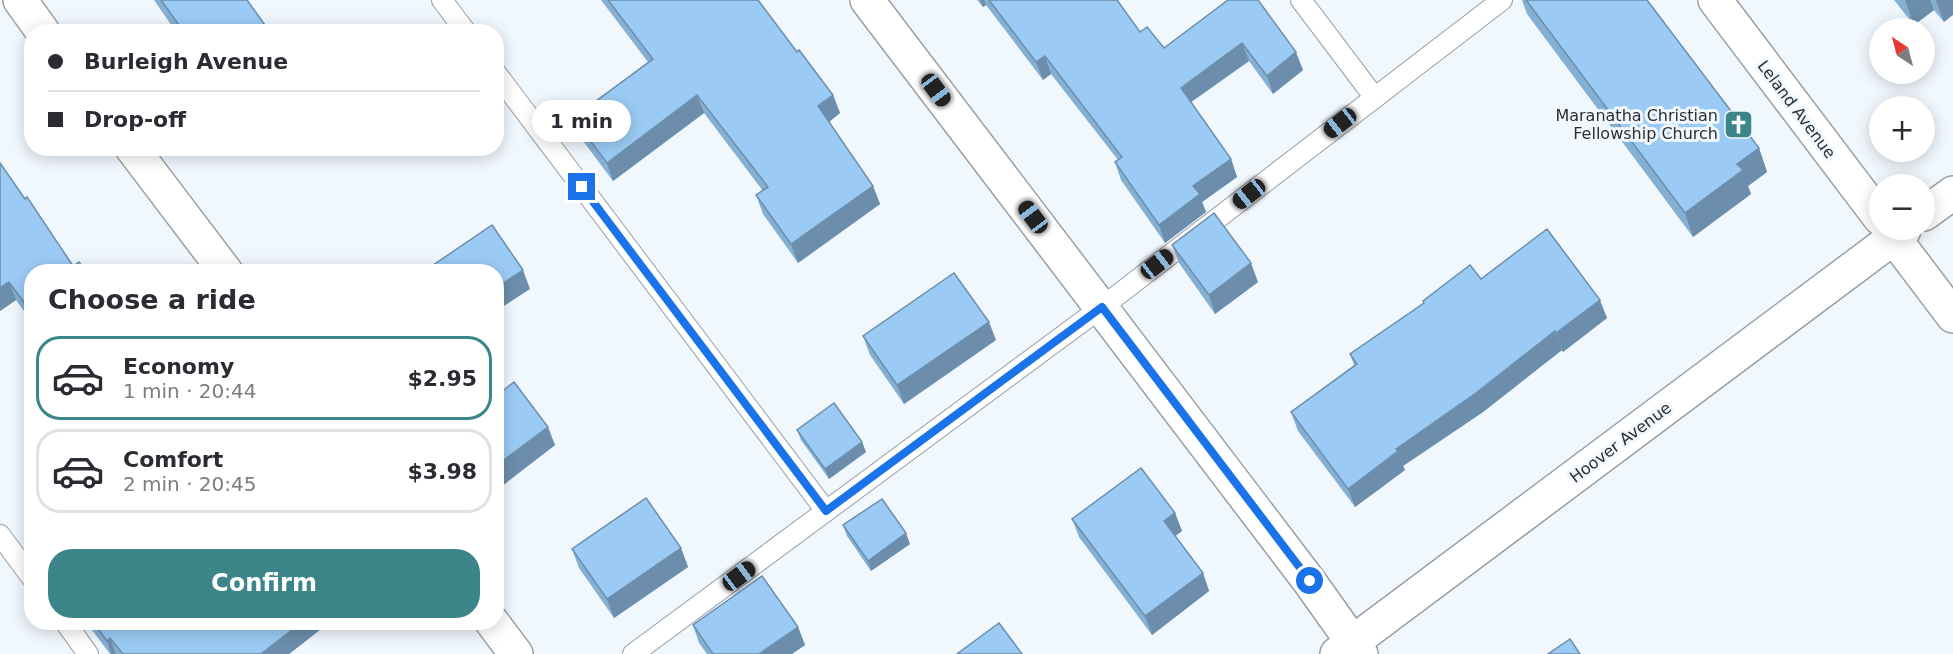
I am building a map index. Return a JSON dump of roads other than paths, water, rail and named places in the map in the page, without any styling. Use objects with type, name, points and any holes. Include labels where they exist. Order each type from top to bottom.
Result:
[{"type":"street","points":[[20,0],[38,24]]},
{"type":"street","points":[[867,0],[1310,581],[1350,650]]},
{"type":"street","name":"Leland Avenue","points":[[1715,0],[1869,200]]},
{"type":"street","points":[[138,156],[220,264]]},
{"type":"street","points":[[1935,206],[1953,193]]},
{"type":"street","name":"Hoover Avenue","points":[[1350,650],[1877,240]]},
{"type":"street","name":"Leland Avenue","points":[[1899,240],[1953,316]]},
{"type":"street","points":[[498,630],[516,654]]},
{"type":"lane","points":[[442,0],[460,24]]},
{"type":"lane","points":[[1301,0],[1375,98]]},
{"type":"lane","points":[[633,654],[1102,307],[1502,0]]},
{"type":"lane","points":[[504,84],[826,511]]},
{"type":"lane","points":[[0,536],[24,568]]},
{"type":"lane","points":[[71,630],[88,654]]},
{"type":"place","name":"Maranatha Christian Fellowship Church","points":[[1739,124]]}]
